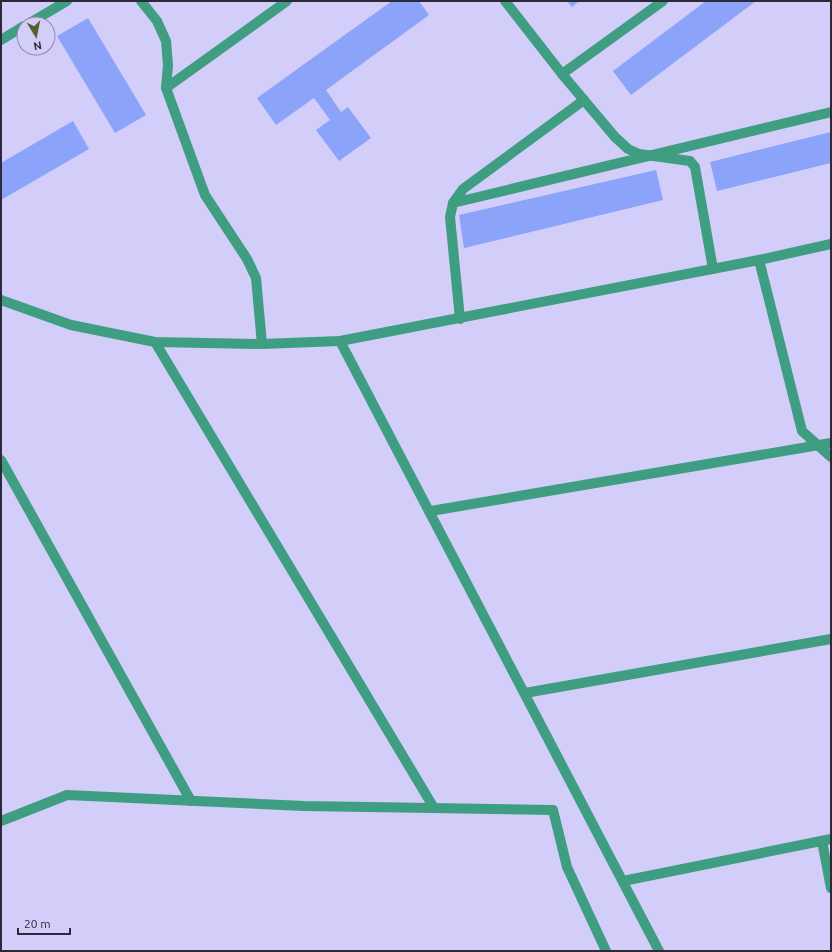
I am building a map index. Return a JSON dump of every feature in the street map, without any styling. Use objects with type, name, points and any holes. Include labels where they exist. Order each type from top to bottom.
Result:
[{"type":"street","points":[[42,16],[67,1]]},
{"type":"street","points":[[141,1],[157,21],[166,41],[168,65],[166,88],[205,195],[247,259],[256,278],[262,344]]},
{"type":"street","points":[[166,88],[287,1]]},
{"type":"street","points":[[505,1],[562,74],[628,149],[639,154],[690,161],[695,167],[713,269]]},
{"type":"street","points":[[562,74],[663,1]]},
{"type":"street","points":[[1,40],[16,31]]},
{"type":"street","points":[[460,319],[450,217],[453,203],[463,189],[584,100]]},
{"type":"street","points":[[453,203],[831,112]]},
{"type":"street","points":[[1,300],[71,325],[155,342],[262,344],[340,341],[759,260],[831,244]]},
{"type":"street","points":[[759,260],[802,431],[831,457]]},
{"type":"street","points":[[340,341],[431,511],[659,951]]},
{"type":"street","points":[[155,342],[434,808]]},
{"type":"street","points":[[431,511],[831,443]]},
{"type":"street","points":[[1,460],[191,801]]},
{"type":"street","points":[[525,693],[831,639]]},
{"type":"street","points":[[1,821],[67,795],[304,806],[553,810],[567,867],[606,951]]},
{"type":"street","points":[[623,881],[826,840],[831,888]]},
{"type":"building","points":[[392,1],[419,1],[429,15],[326,90],[341,112],[348,107],[371,138],[339,161],[316,130],[330,120],[314,98],[276,125],[257,98]]},
{"type":"building","points":[[567,1],[579,1],[572,7]]},
{"type":"building","points":[[706,1],[756,1],[631,95],[613,71]]},
{"type":"building","points":[[88,18],[146,115],[115,133],[57,36]]},
{"type":"building","points":[[73,121],[89,149],[1,200],[1,163]]},
{"type":"building","points":[[831,132],[831,163],[717,191],[710,162]]},
{"type":"building","points":[[656,170],[663,200],[464,248],[459,215]]}]
